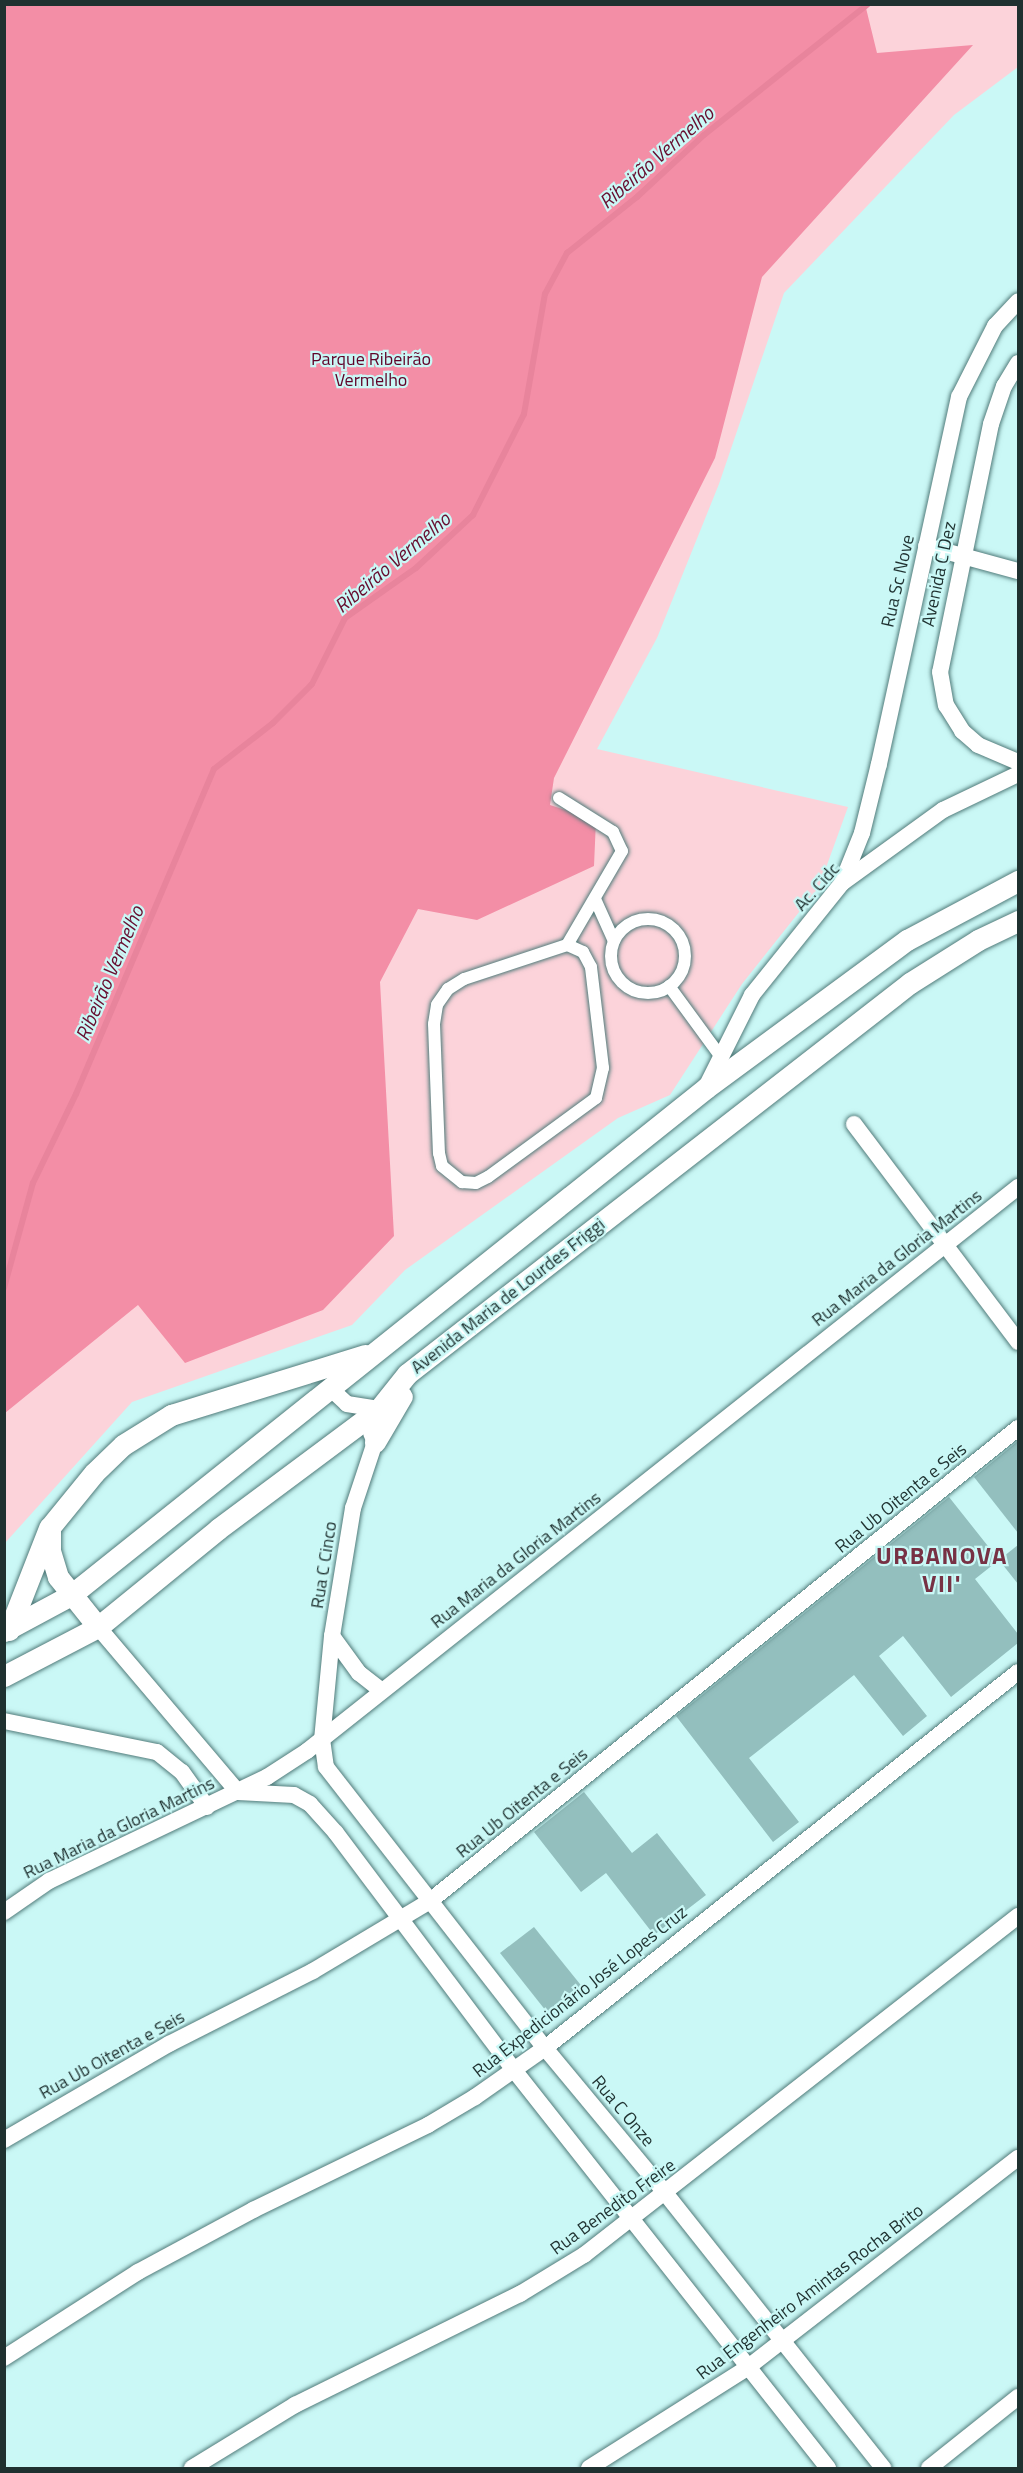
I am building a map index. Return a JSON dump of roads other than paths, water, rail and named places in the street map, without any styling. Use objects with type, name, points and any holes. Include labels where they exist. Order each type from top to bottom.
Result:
[{"type":"street","name":"Rua Sc Nove","points":[[842,883],[862,833],[959,397],[995,326],[1016,309]]},
{"type":"street","name":"Avenida C Dez","points":[[1018,363],[993,415],[941,660],[943,694],[950,714],[968,738],[1018,762]]},
{"type":"street","points":[[926,546],[961,558],[1018,571]]},
{"type":"street","name":"Ac. Cidc","points":[[706,1088],[752,995],[842,883],[943,810],[1018,774]]},
{"type":"street","points":[[559,798],[620,841],[619,862],[567,945],[464,979],[448,989],[437,1005],[434,1024],[439,1153],[442,1166],[451,1176],[476,1183],[488,1177],[596,1098],[603,1068],[591,967],[583,952],[567,945]]},
{"type":"street","points":[[7,1631],[71,1595],[706,1088],[906,940],[1018,881]]},
{"type":"street","points":[[595,899],[614,941],[612,962],[621,981],[638,992],[660,991],[677,980],[685,960],[682,940],[676,931],[648,919],[628,925],[614,941]]},
{"type":"street","name":"Avenida Maria de Lourdes Friggi","points":[[4,1676],[98,1627],[200,1543],[379,1409],[407,1374],[910,983],[978,940],[1018,921]]},
{"type":"street","points":[[591,967],[612,962]]},
{"type":"street","points":[[669,986],[721,1057]]},
{"type":"street","points":[[854,1124],[1018,1342]]},
{"type":"street","name":"Rua Maria da Gloria Martins","points":[[4,1912],[49,1881],[207,1808],[267,1777],[322,1739],[1018,1186]]},
{"type":"street","points":[[7,1631],[50,1527],[94,1473],[147,1427],[199,1404],[374,1352]]},
{"type":"street","points":[[375,1442],[401,1399],[407,1374]]},
{"type":"street","points":[[331,1389],[347,1404],[379,1409]]},
{"type":"street","name":"Rua C Cinco","points":[[333,1778],[326,1767],[322,1739],[332,1636],[352,1508],[375,1442],[365,1424],[379,1409]]},
{"type":"street","name":"Rua Ub Oitenta e Seis","points":[[4,2140],[140,2060],[313,1971],[430,1901],[1018,1428]]},
{"type":"street","points":[[50,1527],[53,1564],[71,1595],[238,1792],[286,1793],[303,1799],[336,1833],[399,1921],[514,2070],[828,2469]]},
{"type":"street","points":[[332,1636],[359,1673],[382,1691]]},
{"type":"street","name":"Rua Expedicionário José Lopes Cruz","points":[[4,2358],[138,2272],[253,2210],[428,2125],[514,2070],[1018,1672]]},
{"type":"street","points":[[4,1721],[157,1752],[182,1772],[207,1808]]},
{"type":"street","name":"Rua C Onze","points":[[333,1778],[544,2048],[666,2194],[883,2469]]},
{"type":"street","name":"Rua Benedito Freire","points":[[192,2469],[295,2405],[520,2294],[632,2220],[1018,1916]]},
{"type":"street","name":"Rua Engenheiro Amintas Rocha Brito","points":[[589,2469],[747,2368],[1018,2158]]},
{"type":"street","points":[[929,2469],[1018,2397]]},
{"type":"waterway","name":"Ribeirão Vermelho","points":[[4,1288],[33,1183],[76,1094],[214,769],[273,723],[312,684],[345,618],[416,568],[473,515],[524,414],[545,294],[567,253],[637,197],[704,135],[868,4]]},
{"type":"district","name":"URBANOVA VII'","points":[[942,1570]]},
{"type":"park label","name":"Parque Ribeirão Vermelho","points":[[371,370]]}]
